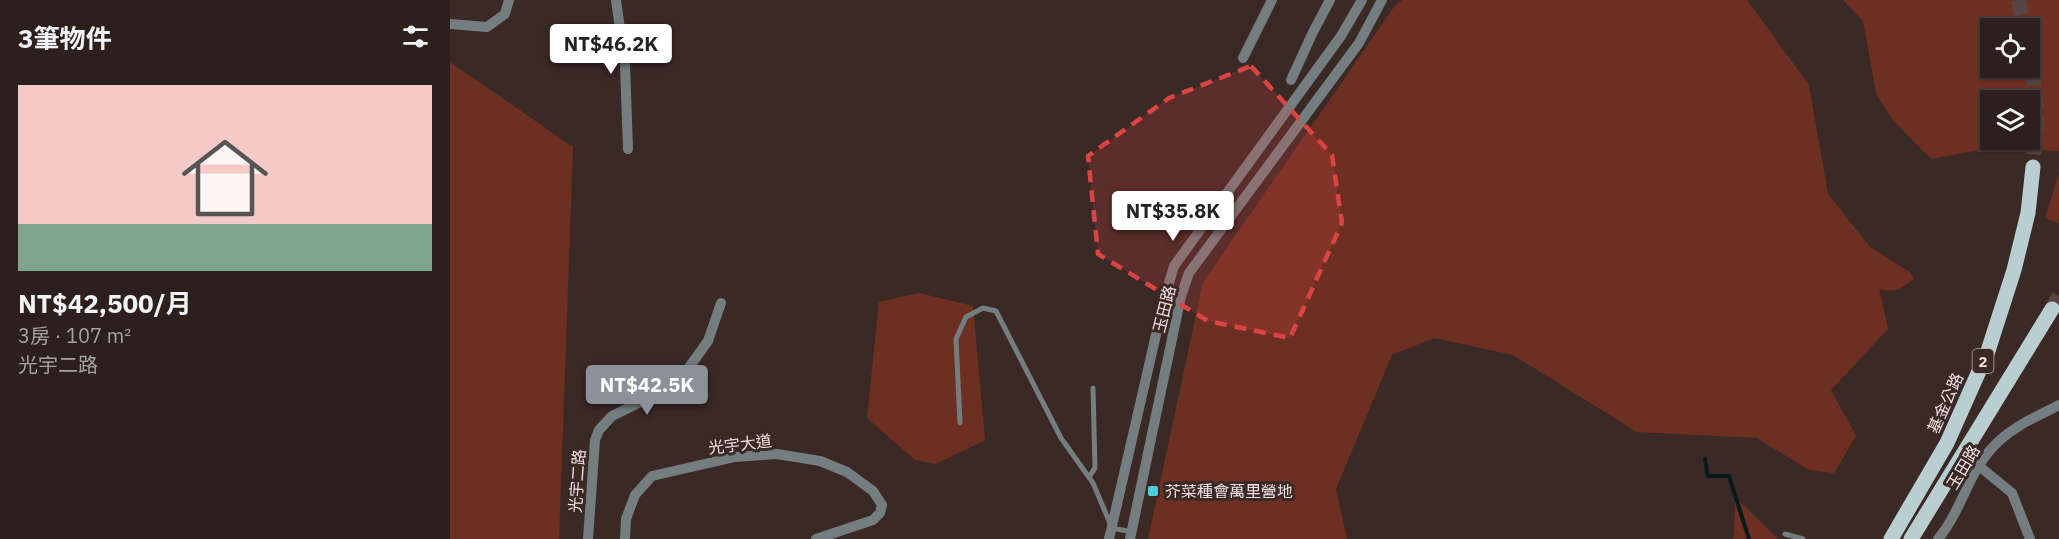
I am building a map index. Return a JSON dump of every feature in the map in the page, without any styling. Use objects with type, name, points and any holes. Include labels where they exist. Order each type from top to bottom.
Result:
[{"type":"main road","name":"基金公路","points":[[1891,539],[1947,443],[1988,351],[2011,280],[2028,213],[2033,167]]},
{"type":"main road","name":"2","points":[[1911,539],[2052,309]]},
{"type":"street","points":[[450,24],[487,27],[505,14],[509,0]]},
{"type":"street","points":[[616,0],[625,65],[628,149]]},
{"type":"street","points":[[1243,58],[1272,0]]},
{"type":"street","points":[[1291,80],[1330,0]]},
{"type":"street","name":"玉田路","points":[[1111,533],[1164,300],[1174,266],[1341,36],[1362,0]]},
{"type":"street","name":"玉田路","points":[[1131,536],[1181,296],[1190,273],[1359,43],[1382,0]]},
{"type":"street","name":"光宇二路","points":[[588,539],[595,440],[599,430],[612,416],[677,384],[708,341],[721,303]]},
{"type":"street","name":"玉田路","points":[[1938,539],[1992,447],[2014,428],[2059,405]]},
{"type":"street","name":"光宇大道","points":[[625,539],[626,519],[635,495],[652,476],[735,457],[777,454],[820,461],[847,472],[873,491],[882,506],[880,513],[873,520],[816,539]]},
{"type":"street","points":[[1979,466],[2012,493],[2030,539]]},
{"type":"lane","points":[[960,423],[957,339],[966,317],[983,308],[996,311],[1061,438],[1089,477],[1111,533],[1131,536]]},
{"type":"lane","points":[[1089,477],[1095,468],[1093,388]]},
{"type":"lane","points":[[1785,534],[1803,539]]},
{"type":"highlighted area","points":[[1251,66],[1332,155],[1342,223],[1290,338],[1208,321],[1098,254],[1088,156],[1169,98]]},
{"type":"shaded area","points":[[1402,0],[1747,0],[1809,85],[1828,194],[1870,247],[1910,272],[1914,279],[1898,289],[1890,291],[1879,289],[1888,329],[1831,390],[1856,436],[1834,473],[1809,470],[1757,438],[1637,432],[1513,355],[1434,338],[1392,355],[1336,489],[1347,539],[1148,539],[1203,282],[1394,7]]},
{"type":"shaded area","points":[[1843,0],[2059,0],[2059,151],[2036,150],[2040,150],[2040,90],[1980,90],[1980,150],[1931,159],[1892,119],[1876,93],[1863,21]]},
{"type":"shaded area","points":[[450,62],[573,147],[559,539],[450,539]]},
{"type":"shaded area","points":[[2059,173],[2059,223],[2045,218]]},
{"type":"shaded area","points":[[919,293],[973,306],[985,440],[936,464],[915,460],[867,418],[879,302]]},
{"type":"shaded area","points":[[1735,497],[1778,539],[1733,539]]},
{"type":"waterway","points":[[1705,459],[1708,476],[1729,476],[1749,539]]},
{"type":"tunnel","points":[[2018,0],[2022,18]]},
{"type":"tunnel","points":[[2033,78],[2037,113],[2033,167]]},
{"type":"tunnel","points":[[2052,309],[2059,296]]},
{"type":"place","name":"芥菜種會萬里營地","points":[[1153,491]]}]
